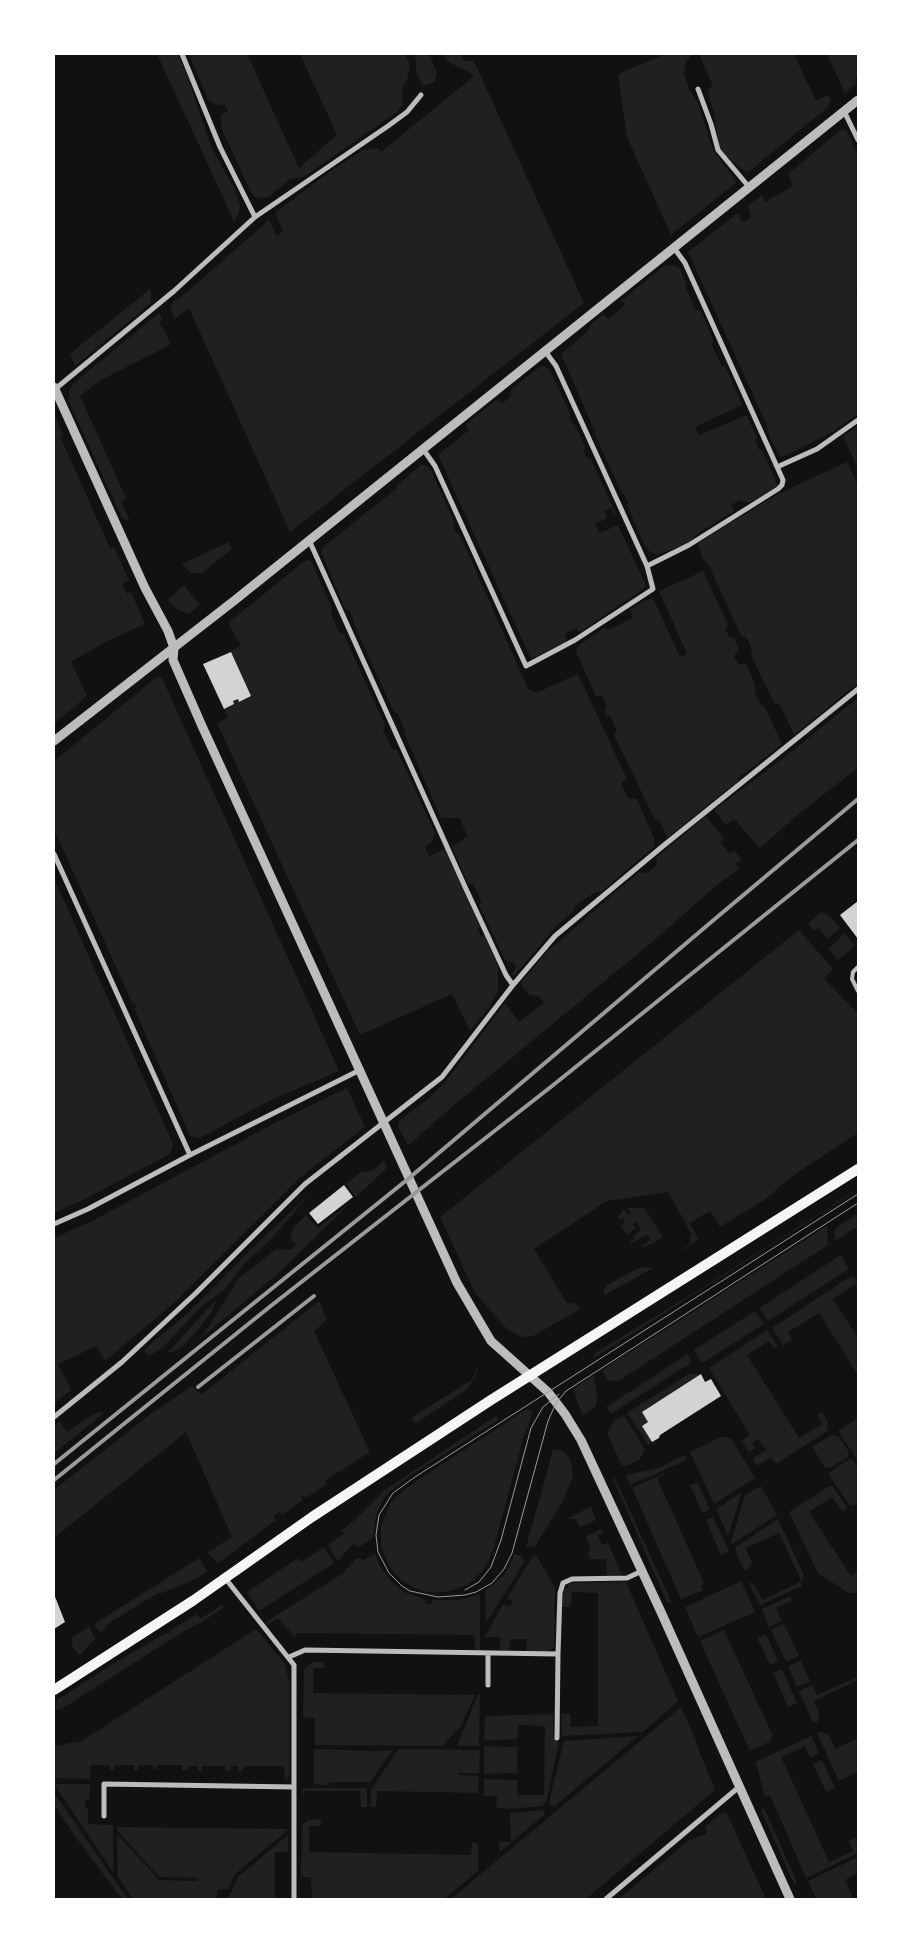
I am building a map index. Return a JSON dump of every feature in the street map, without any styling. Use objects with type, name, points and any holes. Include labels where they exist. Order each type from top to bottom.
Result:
[{"type":"main road","points":[[54,1690],[194,1600],[224,1577],[312,1517],[530,1375],[858,1169]]},
{"type":"street","points":[[182,54],[220,148],[255,217]]},
{"type":"street","points":[[698,89],[708,114],[718,150],[724,160],[749,187]]},
{"type":"street","points":[[421,95],[407,112],[388,126],[255,217],[169,296],[54,389],[145,588],[168,631],[174,648],[173,660],[198,718],[360,1070],[426,1219],[464,1298],[495,1346],[548,1392],[566,1414],[581,1440],[790,1899]]},
{"type":"street","points":[[54,742],[858,100]]},
{"type":"street","points":[[844,111],[858,140]]},
{"type":"street","points":[[647,566],[689,545],[778,489],[782,485],[783,480],[685,263],[674,248]]},
{"type":"street","points":[[423,449],[435,466],[526,666],[575,640],[653,589],[647,566],[556,366],[545,351]]},
{"type":"street","points":[[777,467],[816,449],[858,420]]},
{"type":"street","points":[[309,540],[470,898],[506,975],[513,985]]},
{"type":"street","points":[[54,1417],[122,1362],[196,1293],[305,1184],[442,1077],[513,985],[544,949],[569,924],[858,689]]},
{"type":"street","points":[[54,854],[190,1155]]},
{"type":"street","points":[[54,1224],[88,1209],[190,1155],[360,1070]]},
{"type":"street","points":[[557,1738],[560,1593],[563,1583],[572,1579],[627,1578],[642,1571]]},
{"type":"street","points":[[224,1577],[258,1622],[289,1657],[294,1666],[294,1899]]},
{"type":"street","points":[[289,1657],[305,1650],[558,1654]]},
{"type":"street","points":[[488,1654],[488,1685]]},
{"type":"street","points":[[104,1816],[104,1784],[294,1786]]},
{"type":"street","points":[[606,1899],[739,1786]]},
{"type":"lane","points":[[858,967],[852,979],[858,991]]},
{"type":"shaded area","points":[[157,54],[177,54],[186,72],[211,146],[236,192],[240,206],[239,213],[234,221]]},
{"type":"shaded area","points":[[189,54],[247,54],[299,168],[337,135],[300,54],[405,54],[410,65],[407,80],[403,86],[402,106],[397,112],[304,177],[290,179],[269,197],[259,198],[254,197],[250,190],[221,127],[221,114],[228,111],[225,104],[217,105],[208,100]]},
{"type":"shaded area","points":[[415,54],[428,54],[431,57],[437,74],[435,81],[428,85],[422,85],[416,72]]},
{"type":"shaded area","points":[[442,54],[461,54],[464,61],[474,61],[584,303],[290,532],[189,308],[174,319],[170,308],[174,301],[186,293],[269,220],[277,236],[283,231],[275,213],[329,172],[363,150],[378,148],[381,152],[474,76],[470,72],[450,63]]},
{"type":"shaded area","points":[[665,54],[692,54],[686,62],[684,73],[689,89],[698,103],[713,150],[737,182],[671,235],[627,137],[618,74]]},
{"type":"shaded area","points":[[699,54],[794,54],[816,101],[828,95],[831,100],[828,107],[747,173],[725,155],[719,147],[714,112],[708,94],[709,89],[713,86]]},
{"type":"shaded area","points":[[827,54],[858,54],[856,84],[845,93]]},
{"type":"shaded area","points":[[842,129],[847,131],[858,155],[858,290],[855,290],[858,298],[858,414],[835,431],[785,456],[780,456],[770,439],[766,423],[688,252],[738,213],[742,222],[751,218],[748,206],[762,195],[765,202],[793,186],[788,174]]},
{"type":"shaded area","points":[[672,265],[678,267],[681,271],[685,286],[696,311],[700,310],[704,318],[714,342],[711,343],[722,367],[725,366],[742,405],[695,427],[699,435],[747,416],[757,438],[755,440],[759,450],[762,450],[777,484],[776,487],[749,503],[740,500],[731,505],[734,511],[700,532],[688,543],[657,555],[649,551],[642,540],[627,505],[629,504],[624,494],[622,494],[596,437],[561,354],[587,332],[592,323],[604,314],[608,319],[625,305],[622,300],[664,266]]},
{"type":"shaded area","points":[[151,288],[151,303],[75,366],[70,354]]},
{"type":"shaded area","points":[[159,313],[162,319],[159,323],[166,333],[170,345],[101,380],[80,396],[126,498],[121,501],[130,521],[128,521],[122,518],[69,402],[69,391],[74,383]]},
{"type":"shaded area","points":[[541,366],[548,368],[551,372],[571,415],[569,417],[585,446],[584,451],[588,459],[591,459],[616,514],[614,515],[611,508],[604,511],[607,518],[595,524],[600,533],[618,525],[646,585],[643,589],[580,632],[576,628],[564,634],[567,641],[531,659],[438,455],[469,430],[466,424],[495,401],[499,400],[503,403],[511,396],[511,389]]},
{"type":"shaded area","points":[[54,414],[63,434],[60,436],[110,548],[114,547],[129,580],[122,584],[127,594],[131,592],[145,624],[105,642],[71,662],[87,696],[54,724]]},
{"type":"shaded area","points":[[858,426],[858,469],[843,436]]},
{"type":"shaded area","points":[[847,462],[858,486],[858,683],[794,735],[780,705],[774,703],[751,655],[752,650],[747,638],[741,635],[709,566],[702,557],[698,543],[778,494]]},
{"type":"shaded area","points":[[421,465],[425,465],[431,470],[455,523],[453,527],[456,533],[460,535],[528,689],[536,693],[578,674],[627,779],[621,783],[628,798],[637,799],[655,840],[654,847],[601,892],[595,892],[574,907],[574,911],[557,925],[514,976],[511,975],[515,970],[516,964],[505,960],[479,905],[482,902],[474,885],[468,883],[452,847],[467,836],[460,818],[441,818],[405,735],[398,714],[394,712],[354,624],[352,615],[349,610],[345,609],[321,552],[322,548],[397,488],[397,485]]},
{"type":"shaded area","points":[[229,542],[232,549],[202,573],[191,573],[182,564]]},
{"type":"shaded area","points":[[306,560],[311,561],[332,608],[331,614],[333,619],[339,632],[344,635],[385,725],[383,729],[385,734],[393,750],[397,750],[435,833],[432,842],[425,846],[429,856],[445,849],[480,927],[478,930],[481,936],[484,935],[498,966],[498,990],[489,1008],[470,1031],[452,994],[360,1035],[217,723],[228,718],[224,709],[234,704],[233,701],[238,699],[239,702],[251,696],[230,651],[241,646],[228,623]]},
{"type":"shaded area","points":[[703,571],[728,625],[725,629],[729,637],[734,638],[739,650],[734,656],[738,664],[746,664],[755,684],[755,693],[761,705],[764,705],[782,744],[742,774],[738,778],[739,780],[667,838],[660,821],[655,820],[614,735],[617,731],[610,715],[606,716],[604,711],[606,706],[602,696],[596,696],[576,652],[578,646],[604,628],[607,630],[633,618],[630,610],[653,598],[680,657],[687,654],[659,591]]},
{"type":"shaded area","points":[[184,585],[200,605],[188,614],[177,609],[167,600]]},
{"type":"shaded area","points":[[157,677],[162,678],[339,1071],[269,1101],[200,1138],[190,1136],[134,1008],[137,1007],[135,1004],[133,1005],[54,829],[54,761]]},
{"type":"shaded area","points":[[858,698],[858,768],[801,812],[760,848],[734,819],[726,825],[714,810],[781,760]]},
{"type":"shaded area","points":[[706,816],[724,839],[720,842],[730,854],[734,851],[742,859],[735,864],[739,869],[718,884],[658,937],[441,1116],[408,1146],[398,1126],[400,1120],[429,1098],[446,1081],[505,1003],[519,1022],[544,1003],[539,996],[530,995],[523,988],[521,982],[549,950],[639,872],[647,873],[656,866],[657,857]]},
{"type":"shaded area","points":[[54,878],[173,1144],[170,1154],[83,1200],[54,1213]]},
{"type":"shaded area","points":[[821,912],[830,916],[840,928],[827,939],[818,928],[814,931],[808,923]]},
{"type":"shaded area","points":[[799,930],[833,969],[824,978],[858,1014],[858,1133],[795,1174],[764,1200],[720,1227],[710,1211],[689,1223],[699,1240],[672,1257],[690,1244],[691,1233],[668,1192],[607,1201],[534,1249],[567,1303],[573,1303],[582,1308],[533,1336],[521,1337],[507,1329],[475,1293],[440,1217]]},
{"type":"shaded area","points":[[845,933],[855,946],[838,960],[829,949]]},
{"type":"shaded area","points":[[347,1088],[365,1127],[302,1176],[175,1302],[105,1361],[97,1346],[58,1364],[71,1390],[54,1404],[54,1238],[92,1221],[277,1122]]},
{"type":"shaded area","points":[[384,1160],[387,1168],[356,1197],[346,1184],[361,1172],[374,1170]]},
{"type":"shaded area","points":[[858,1189],[594,1358],[592,1355],[594,1356],[595,1353]]},
{"type":"shaded area","points":[[310,1194],[270,1240],[244,1264],[225,1289],[202,1306],[163,1347],[151,1355],[146,1354],[144,1351],[154,1341],[188,1313],[246,1254]]},
{"type":"shaded area","points":[[351,1202],[280,1272],[183,1353],[204,1334],[239,1278],[276,1249],[292,1250],[296,1244],[291,1240],[291,1234],[294,1227],[306,1215],[318,1228]]},
{"type":"shaded area","points":[[627,1208],[643,1208],[646,1210],[663,1237],[654,1243],[642,1247],[640,1247],[650,1240],[647,1235],[632,1243],[630,1241],[635,1238],[633,1236],[641,1230],[636,1222],[633,1224],[636,1228],[627,1235],[621,1226],[625,1223],[623,1218],[619,1220],[618,1217],[624,1209],[628,1215],[631,1213]]},
{"type":"shaded area","points":[[858,1213],[858,1226],[835,1241],[835,1229]]},
{"type":"shaded area","points":[[827,1226],[828,1245],[620,1380],[608,1380],[602,1370]]},
{"type":"shaded area","points":[[841,1255],[849,1269],[768,1321],[759,1308]]},
{"type":"shaded area","points":[[642,1267],[653,1268],[605,1295],[603,1291],[606,1286]]},
{"type":"shaded area","points":[[853,1275],[858,1283],[833,1299],[858,1338],[858,1375],[819,1313],[788,1332],[792,1340],[783,1345],[772,1328]]},
{"type":"shaded area","points":[[216,1300],[212,1311],[197,1331],[183,1346],[173,1352],[168,1352]]},
{"type":"shaded area","points":[[319,1301],[327,1320],[314,1331],[370,1452],[326,1480],[327,1484],[306,1498],[304,1496],[301,1498],[303,1500],[282,1515],[280,1512],[274,1516],[276,1520],[218,1563],[207,1553],[232,1537],[186,1432],[54,1538],[54,1490],[148,1416],[192,1386],[201,1395]]},
{"type":"shaded area","points":[[755,1311],[764,1324],[702,1363],[694,1350]]},
{"type":"shaded area","points":[[767,1330],[778,1346],[774,1348],[769,1341],[747,1355],[799,1438],[822,1424],[817,1415],[822,1412],[828,1421],[827,1431],[776,1464],[771,1457],[757,1466],[753,1458],[766,1450],[758,1439],[752,1443],[755,1448],[749,1452],[741,1441],[750,1435],[709,1368]]},
{"type":"shaded area","points":[[687,1354],[692,1362],[611,1414],[606,1407]]},
{"type":"shaded area","points":[[477,1365],[476,1376],[466,1390],[415,1424],[411,1418],[473,1379]]},
{"type":"shaded area","points":[[689,1374],[701,1374],[642,1412],[648,1422],[642,1426],[652,1442],[648,1445],[627,1413]]},
{"type":"shaded area","points":[[594,1375],[597,1395],[596,1406],[583,1415],[574,1388]]},
{"type":"shaded area","points":[[527,1409],[533,1412],[523,1439],[494,1547],[482,1572],[467,1585],[447,1592],[426,1592],[401,1580],[389,1566],[381,1546],[381,1526],[391,1502],[421,1478]]},
{"type":"shaded area","points":[[105,1412],[54,1453],[54,1426],[59,1421],[67,1432],[89,1417]]},
{"type":"shaded area","points":[[624,1415],[645,1449],[640,1459],[622,1466],[607,1434],[613,1422]]},
{"type":"shaded area","points":[[496,1416],[498,1420],[410,1476],[390,1492],[384,1498],[376,1515],[373,1538],[359,1547],[353,1544],[338,1561],[328,1545],[344,1534],[342,1530],[385,1490]]},
{"type":"shaded area","points":[[858,1418],[858,1461],[838,1431]]},
{"type":"shaded area","points":[[831,1435],[838,1436],[849,1452],[848,1457],[829,1468],[825,1468],[814,1450],[814,1446]]},
{"type":"shaded area","points":[[721,1437],[727,1437],[732,1440],[755,1478],[714,1504],[690,1452]]},
{"type":"shaded area","points":[[553,1450],[561,1450],[568,1456],[572,1465],[573,1476],[563,1501],[535,1546],[526,1547]]},
{"type":"shaded area","points":[[685,1455],[687,1460],[630,1485],[626,1475],[658,1468]]},
{"type":"shaded area","points":[[850,1459],[853,1460],[858,1468],[858,1503],[850,1506],[829,1475],[830,1472]]},
{"type":"shaded area","points":[[680,1466],[657,1478],[704,1583],[701,1586],[703,1590],[681,1599],[632,1488]]},
{"type":"shaded area","points":[[615,1478],[672,1603],[667,1602],[613,1479]]},
{"type":"shaded area","points":[[697,1482],[710,1510],[702,1513],[690,1485]]},
{"type":"shaded area","points":[[761,1486],[777,1515],[732,1544],[745,1495]]},
{"type":"shaded area","points":[[829,1486],[833,1487],[848,1508],[842,1511],[832,1497],[809,1512],[851,1576],[858,1572],[858,1592],[849,1593],[818,1573],[789,1512]]},
{"type":"shaded area","points":[[742,1492],[728,1536],[716,1509]]},
{"type":"shaded area","points":[[591,1506],[596,1520],[580,1527],[576,1519],[567,1519]]},
{"type":"shaded area","points":[[713,1517],[729,1551],[721,1555],[706,1520]]},
{"type":"shaded area","points":[[778,1519],[804,1575],[802,1582],[779,1533],[746,1548],[752,1563],[744,1571],[735,1550],[736,1547]]},
{"type":"shaded area","points":[[601,1529],[603,1532],[598,1535],[602,1545],[608,1543],[622,1575],[607,1575],[606,1559],[589,1559],[589,1555],[587,1555],[591,1547],[586,1539],[588,1535]]},
{"type":"shaded area","points":[[324,1547],[334,1563],[259,1611],[247,1592],[298,1558],[301,1562]]},
{"type":"shaded area","points":[[375,1553],[379,1564],[389,1579],[404,1592],[425,1599],[425,1603],[432,1604],[433,1600],[459,1600],[480,1594],[480,1650],[475,1650],[475,1635],[297,1633],[296,1637],[291,1636],[292,1634],[278,1618],[268,1624],[266,1622],[342,1574],[357,1558],[364,1560]]},
{"type":"shaded area","points":[[515,1554],[521,1556],[525,1561],[486,1623],[485,1591],[505,1574]]},
{"type":"shaded area","points":[[536,1555],[555,1587],[554,1648],[547,1652],[527,1651],[527,1639],[510,1639],[509,1650],[500,1650],[500,1637],[485,1637],[503,1604],[510,1607],[512,1601],[507,1598],[533,1556]]},
{"type":"shaded area","points":[[199,1558],[207,1571],[198,1578],[158,1593],[108,1624],[101,1633],[94,1624]]},
{"type":"shaded area","points":[[741,1581],[755,1612],[698,1637],[685,1607]]},
{"type":"shaded area","points":[[748,1581],[755,1586],[762,1600],[800,1582],[802,1586],[760,1605]]},
{"type":"shaded area","points":[[626,1582],[678,1701],[643,1732],[562,1736],[561,1714],[570,1714],[571,1727],[598,1726],[598,1593],[572,1592],[571,1607],[562,1607],[564,1590],[571,1583]]},
{"type":"shaded area","points":[[790,1596],[792,1600],[776,1608],[782,1621],[769,1627],[762,1609]]},
{"type":"shaded area","points":[[222,1605],[224,1607],[202,1622],[184,1631],[65,1707],[57,1710],[57,1700],[111,1665],[166,1633],[168,1634],[171,1630],[197,1614],[200,1619]]},
{"type":"shaded area","points":[[784,1624],[799,1656],[786,1662],[771,1630]]},
{"type":"shaded area","points":[[89,1627],[95,1639],[80,1655],[73,1648],[71,1638]]},
{"type":"shaded area","points":[[256,1629],[284,1663],[289,1680],[289,1777],[286,1780],[284,1766],[244,1766],[243,1771],[238,1771],[238,1766],[231,1766],[230,1771],[225,1771],[225,1766],[202,1766],[202,1771],[198,1770],[197,1766],[188,1766],[187,1770],[182,1770],[182,1765],[158,1765],[157,1769],[153,1769],[153,1765],[139,1765],[138,1770],[134,1770],[134,1765],[115,1765],[114,1770],[110,1770],[109,1765],[91,1765],[90,1779],[54,1778],[54,1745],[63,1746],[69,1743],[80,1742]]},
{"type":"shaded area","points":[[724,1630],[773,1736],[770,1738],[771,1741],[750,1751],[700,1641]]},
{"type":"shaded area","points":[[766,1634],[778,1662],[770,1665],[757,1638]]},
{"type":"shaded area","points":[[801,1660],[810,1681],[797,1687],[788,1666]]},
{"type":"shaded area","points":[[312,1662],[324,1662],[324,1668],[313,1668],[313,1693],[475,1695],[461,1726],[442,1746],[315,1745],[315,1718],[303,1717],[304,1669]]},
{"type":"shaded area","points":[[782,1669],[797,1703],[788,1707],[773,1673]]},
{"type":"shaded area","points":[[858,1677],[858,1680],[814,1701],[819,1718],[818,1722],[813,1723],[799,1691],[812,1685],[817,1695]]},
{"type":"shaded area","points":[[478,1694],[480,1694],[479,1746],[457,1746]]},
{"type":"shaded area","points":[[681,1707],[697,1742],[715,1790],[586,1899],[451,1899]]},
{"type":"shaded area","points":[[553,1714],[553,1736],[559,1742],[546,1803],[542,1806],[509,1809],[496,1808],[497,1796],[484,1796],[484,1779],[517,1780],[517,1795],[544,1795],[545,1726],[518,1725],[517,1739],[484,1741],[485,1716]]},
{"type":"shaded area","points":[[822,1732],[829,1735],[835,1749],[858,1738],[858,1772],[839,1781],[817,1733]]},
{"type":"shaded area","points":[[638,1736],[555,1806],[550,1805],[549,1802],[564,1741]]},
{"type":"shaded area","points":[[811,1736],[819,1753],[810,1757],[805,1746],[781,1757],[829,1862],[853,1851],[849,1841],[855,1838],[858,1840],[858,1853],[806,1878],[770,1795],[765,1797],[755,1762]]},
{"type":"shaded area","points":[[484,1746],[517,1747],[517,1773],[484,1774]]},
{"type":"shaded area","points":[[314,1749],[393,1750],[368,1785],[368,1782],[329,1782],[329,1785],[314,1784]]},
{"type":"shaded area","points":[[398,1749],[480,1750],[479,1773],[458,1773],[459,1775],[479,1776],[478,1793],[377,1791],[376,1807],[371,1807],[371,1790]]},
{"type":"shaded area","points":[[822,1760],[835,1788],[826,1792],[813,1764]]},
{"type":"shaded area","points":[[54,1784],[90,1784],[89,1800],[85,1800],[85,1807],[88,1808],[88,1824],[113,1825],[113,1872]]},
{"type":"shaded area","points":[[302,1788],[367,1788],[367,1807],[361,1807],[360,1791],[304,1791],[304,1800]]},
{"type":"shaded area","points":[[54,1793],[128,1899],[122,1899],[74,1835],[54,1804]]},
{"type":"shaded area","points":[[764,1808],[797,1882],[794,1884],[761,1810]]},
{"type":"shaded area","points":[[542,1810],[545,1812],[544,1815],[500,1852],[499,1842],[511,1842],[510,1813]]},
{"type":"shaded area","points":[[726,1812],[766,1899],[619,1899],[689,1840],[707,1834],[705,1827],[720,1814]]},
{"type":"shaded area","points":[[321,1819],[321,1826],[309,1826],[309,1852],[471,1855],[472,1842],[478,1843],[478,1871],[444,1899],[312,1899],[311,1877],[301,1877],[302,1825],[308,1820]]},
{"type":"shaded area","points":[[117,1827],[288,1830],[235,1874],[228,1889],[217,1890],[217,1899],[133,1899],[118,1877],[117,1834],[159,1880],[197,1881],[198,1878],[159,1877],[117,1830]]},
{"type":"shaded area","points":[[288,1835],[288,1852],[275,1852],[275,1899],[228,1899],[238,1877]]},
{"type":"shaded area","points":[[858,1857],[858,1873],[845,1880],[854,1899],[816,1899],[808,1881]]},
{"type":"building","points":[[231,652],[251,696],[239,702],[238,699],[233,701],[234,704],[224,709],[203,664]]},
{"type":"building","points":[[858,901],[858,939],[840,915]]},
{"type":"building","points":[[344,1185],[353,1197],[318,1224],[309,1213]]},
{"type":"building","points":[[701,1374],[705,1382],[711,1379],[721,1396],[652,1442],[642,1426],[648,1422],[642,1412]]},
{"type":"building","points":[[54,1594],[65,1622],[54,1629]]},
{"type":"tram line","points":[[858,1194],[415,1477],[393,1493],[379,1515],[376,1535],[378,1552],[389,1573],[410,1591],[438,1597],[465,1595],[476,1592],[492,1583],[504,1569],[512,1553],[548,1421],[556,1403],[566,1391],[858,1203]]},
{"type":"tram line","points":[[465,1590],[479,1582],[491,1567],[501,1540],[531,1428],[543,1407],[559,1394]]},
{"type":"railway","points":[[54,1464],[408,1179],[858,799]]},
{"type":"railway","points":[[54,1480],[272,1305],[552,1086],[858,840]]},
{"type":"railway","points":[[198,1387],[314,1296]]}]
